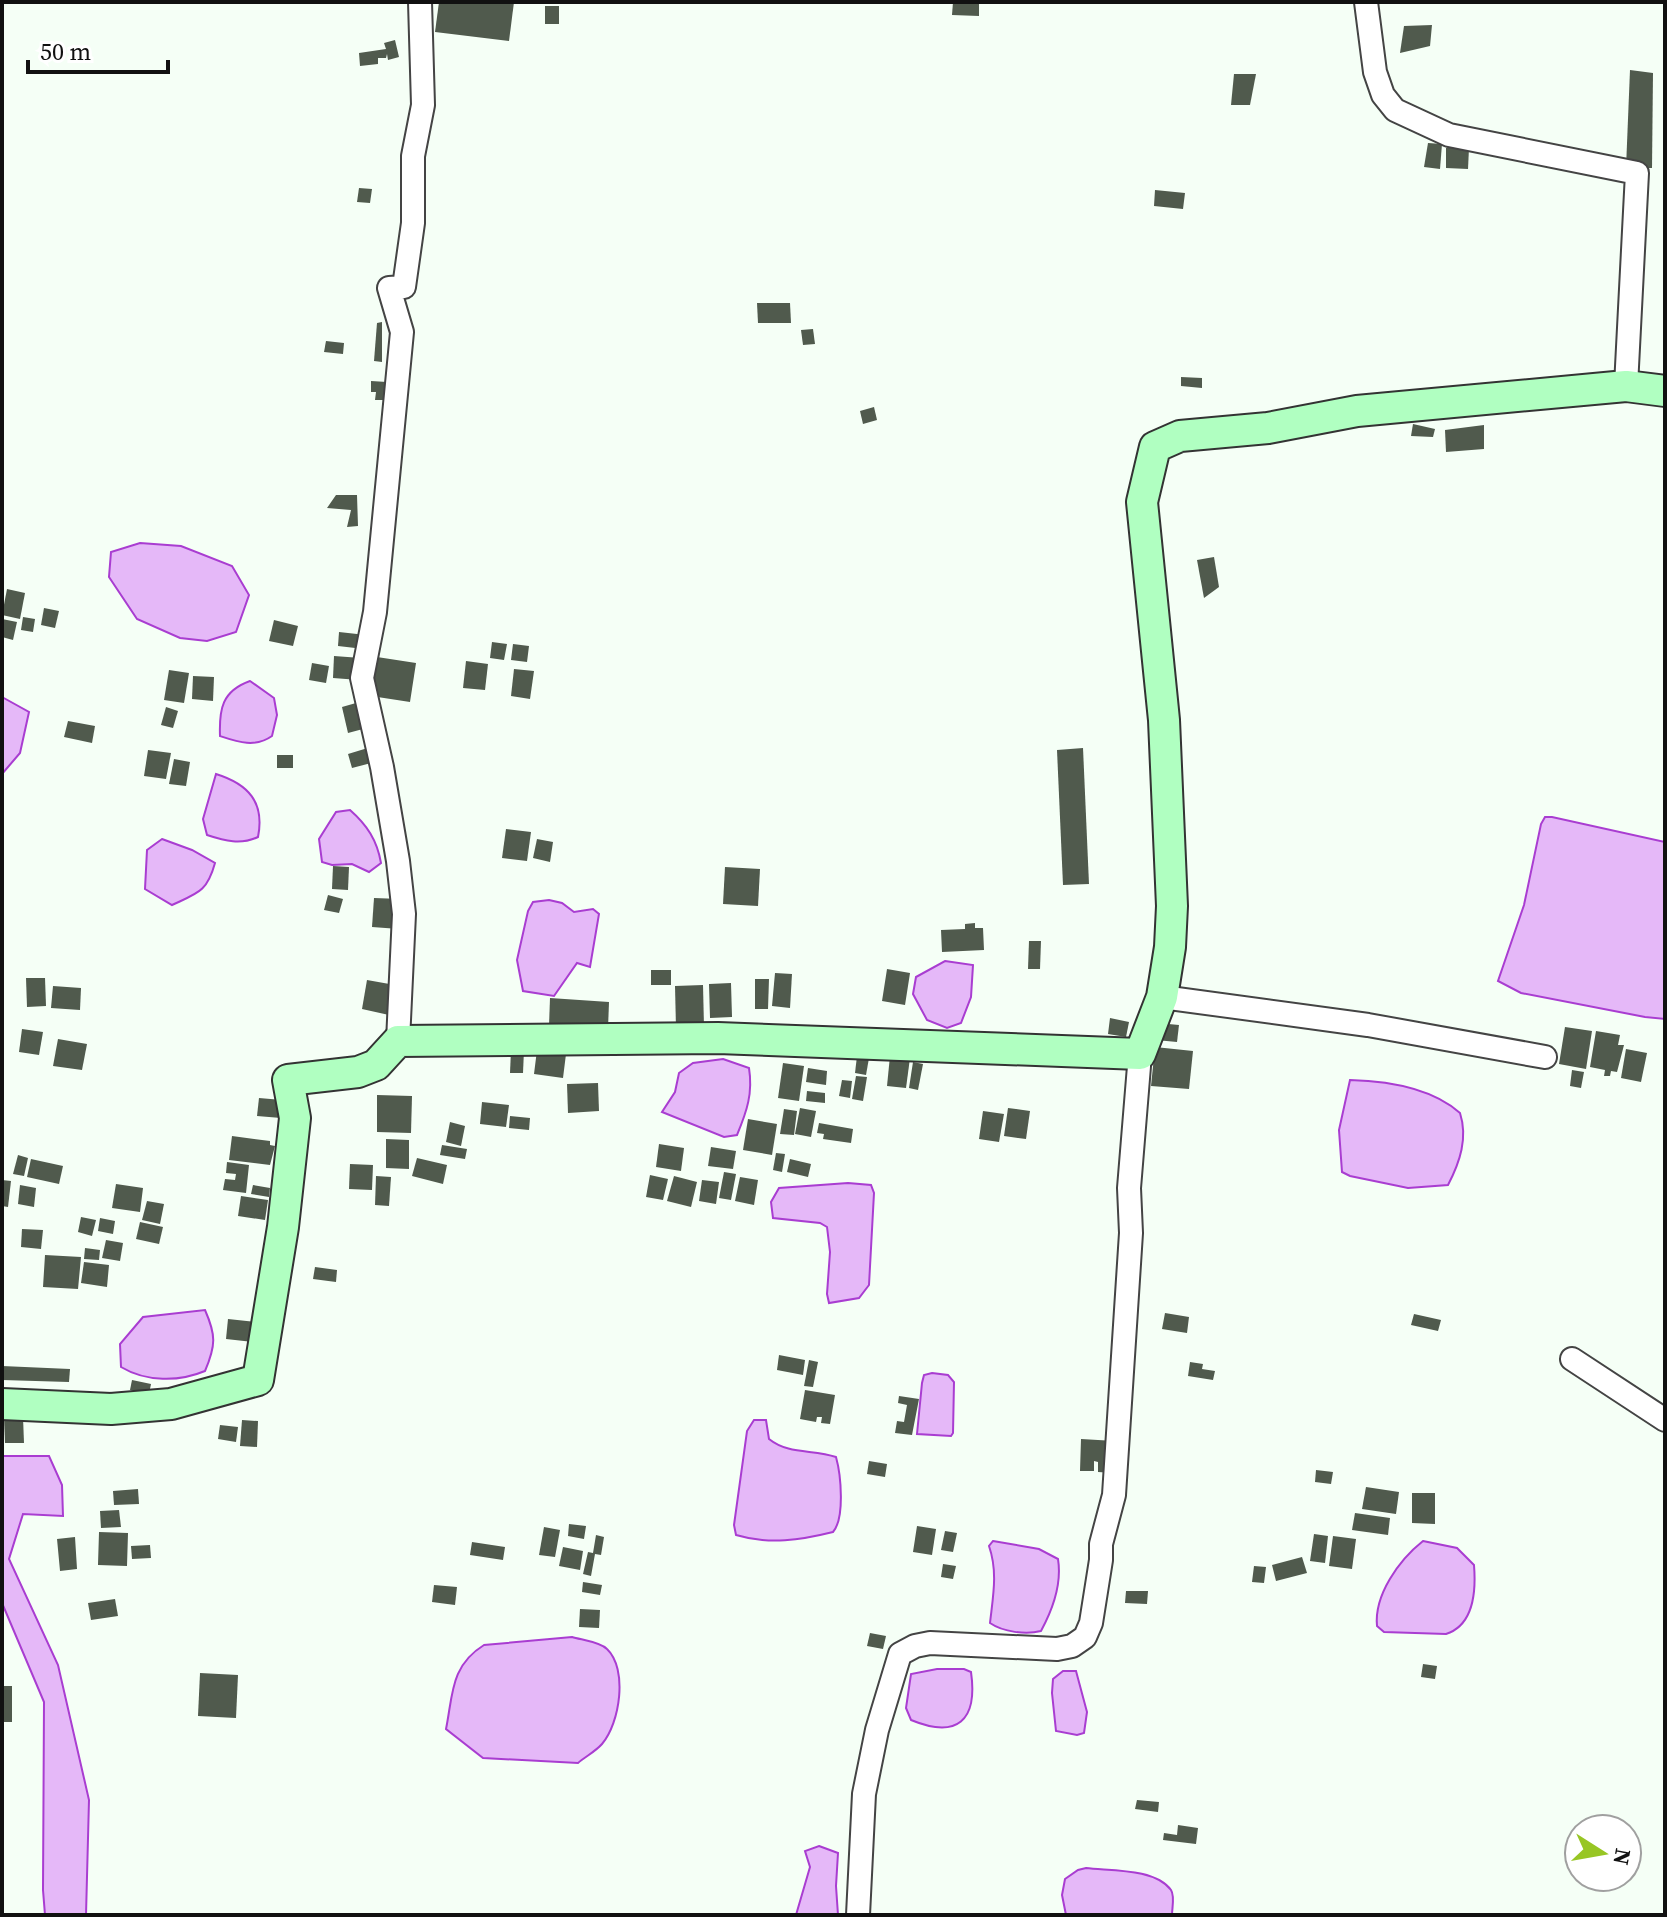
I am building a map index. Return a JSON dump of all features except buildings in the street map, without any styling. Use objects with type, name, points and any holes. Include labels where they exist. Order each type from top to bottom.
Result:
[{"type":"street","points":[[2,1404],[111,1409],[171,1404],[258,1380],[283,1227],[295,1118],[288,1080],[358,1072],[376,1065],[398,1041],[404,914],[382,767],[362,678],[375,612],[402,332],[389,288],[404,287],[413,223],[413,156],[423,105],[420,2]]},
{"type":"street","points":[[1366,2],[1375,72],[1383,95],[1395,110],[1449,135],[1637,173],[1626,386]]},
{"type":"street","points":[[858,1915],[864,1794],[877,1730],[900,1654],[930,1643],[1057,1649],[1072,1646],[1085,1637],[1091,1623],[1101,1544],[1114,1495],[1131,1233],[1129,1188],[1140,1054],[1162,997],[1170,947],[1172,906],[1164,720],[1142,502],[1155,447],[1180,436],[1268,428],[1357,411],[1626,386],[1665,391]]},
{"type":"street","points":[[1162,997],[1368,1025],[1545,1057]]},
{"type":"street","points":[[398,1041],[718,1038],[1140,1054]]},
{"type":"street","points":[[1572,1359],[1665,1420]]},
{"type":"shaded area","points":[[140,543],[181,546],[232,566],[249,595],[236,632],[207,641],[180,638],[137,619],[109,577],[111,552]]},
{"type":"shaded area","points":[[250,681],[274,698],[277,715],[272,736],[253,743],[220,736],[224,702],[233,690]]},
{"type":"shaded area","points":[[2,697],[29,712],[20,753],[2,774]]},
{"type":"shaded area","points":[[216,774],[237,783],[252,796],[259,814],[258,837],[233,841],[207,835],[203,819]]},
{"type":"shaded area","points":[[350,810],[361,821],[377,847],[381,863],[369,872],[352,864],[322,862],[319,839],[336,812]]},
{"type":"shaded area","points":[[1545,817],[1665,842],[1665,1019],[1521,993],[1498,981],[1524,905]]},
{"type":"shaded area","points":[[162,839],[215,863],[205,886],[172,905],[145,889],[147,850]]},
{"type":"shaded area","points":[[549,900],[562,903],[574,912],[593,909],[599,914],[590,967],[577,963],[554,996],[523,991],[517,960],[528,911],[533,902]]},
{"type":"shaded area","points":[[945,961],[973,965],[971,997],[961,1023],[947,1028],[927,1020],[913,994],[916,977]]},
{"type":"shaded area","points":[[723,1059],[749,1068],[748,1102],[737,1135],[724,1137],[662,1112],[675,1092],[679,1073],[693,1063]]},
{"type":"shaded area","points":[[1350,1080],[1378,1082],[1422,1092],[1449,1104],[1460,1113],[1462,1150],[1448,1185],[1408,1188],[1342,1172],[1339,1130]]},
{"type":"shaded area","points":[[848,1183],[871,1185],[874,1193],[869,1285],[859,1298],[829,1303],[827,1227],[820,1223],[773,1218],[771,1202],[779,1188]]},
{"type":"shaded area","points":[[205,1310],[213,1340],[205,1371],[163,1379],[141,1376],[121,1367],[120,1344],[143,1317]]},
{"type":"shaded area","points":[[924,1375],[948,1375],[954,1382],[951,1436],[917,1434],[922,1383]]},
{"type":"shaded area","points":[[754,1420],[766,1420],[769,1439],[777,1444],[793,1450],[836,1457],[841,1507],[833,1532],[785,1540],[761,1540],[736,1535],[734,1525],[747,1431]]},
{"type":"shaded area","points":[[2,1456],[49,1456],[62,1485],[63,1516],[23,1514],[9,1559],[58,1665],[89,1800],[86,1915],[45,1915],[44,1702],[2,1603]]},
{"type":"shaded area","points":[[993,1541],[1039,1549],[1058,1559],[1056,1596],[1041,1631],[1015,1632],[990,1623],[994,1575],[989,1546]]},
{"type":"shaded area","points":[[1423,1541],[1457,1548],[1474,1565],[1473,1595],[1468,1615],[1446,1634],[1384,1632],[1377,1626],[1377,1614],[1384,1590],[1397,1568]]},
{"type":"shaded area","points":[[572,1637],[607,1649],[618,1669],[617,1710],[600,1747],[578,1763],[483,1758],[446,1729],[455,1682],[473,1653],[484,1645]]},
{"type":"shaded area","points":[[937,1669],[971,1672],[971,1703],[961,1722],[952,1726],[927,1725],[911,1720],[906,1708],[911,1674]]},
{"type":"shaded area","points":[[1063,1671],[1076,1671],[1087,1712],[1084,1733],[1077,1735],[1056,1731],[1053,1679]]},
{"type":"shaded area","points":[[819,1846],[838,1853],[838,1915],[796,1915],[810,1867],[805,1851]]},
{"type":"shaded area","points":[[1086,1868],[1143,1874],[1164,1883],[1172,1893],[1172,1915],[1066,1915],[1062,1895],[1065,1879]]}]
